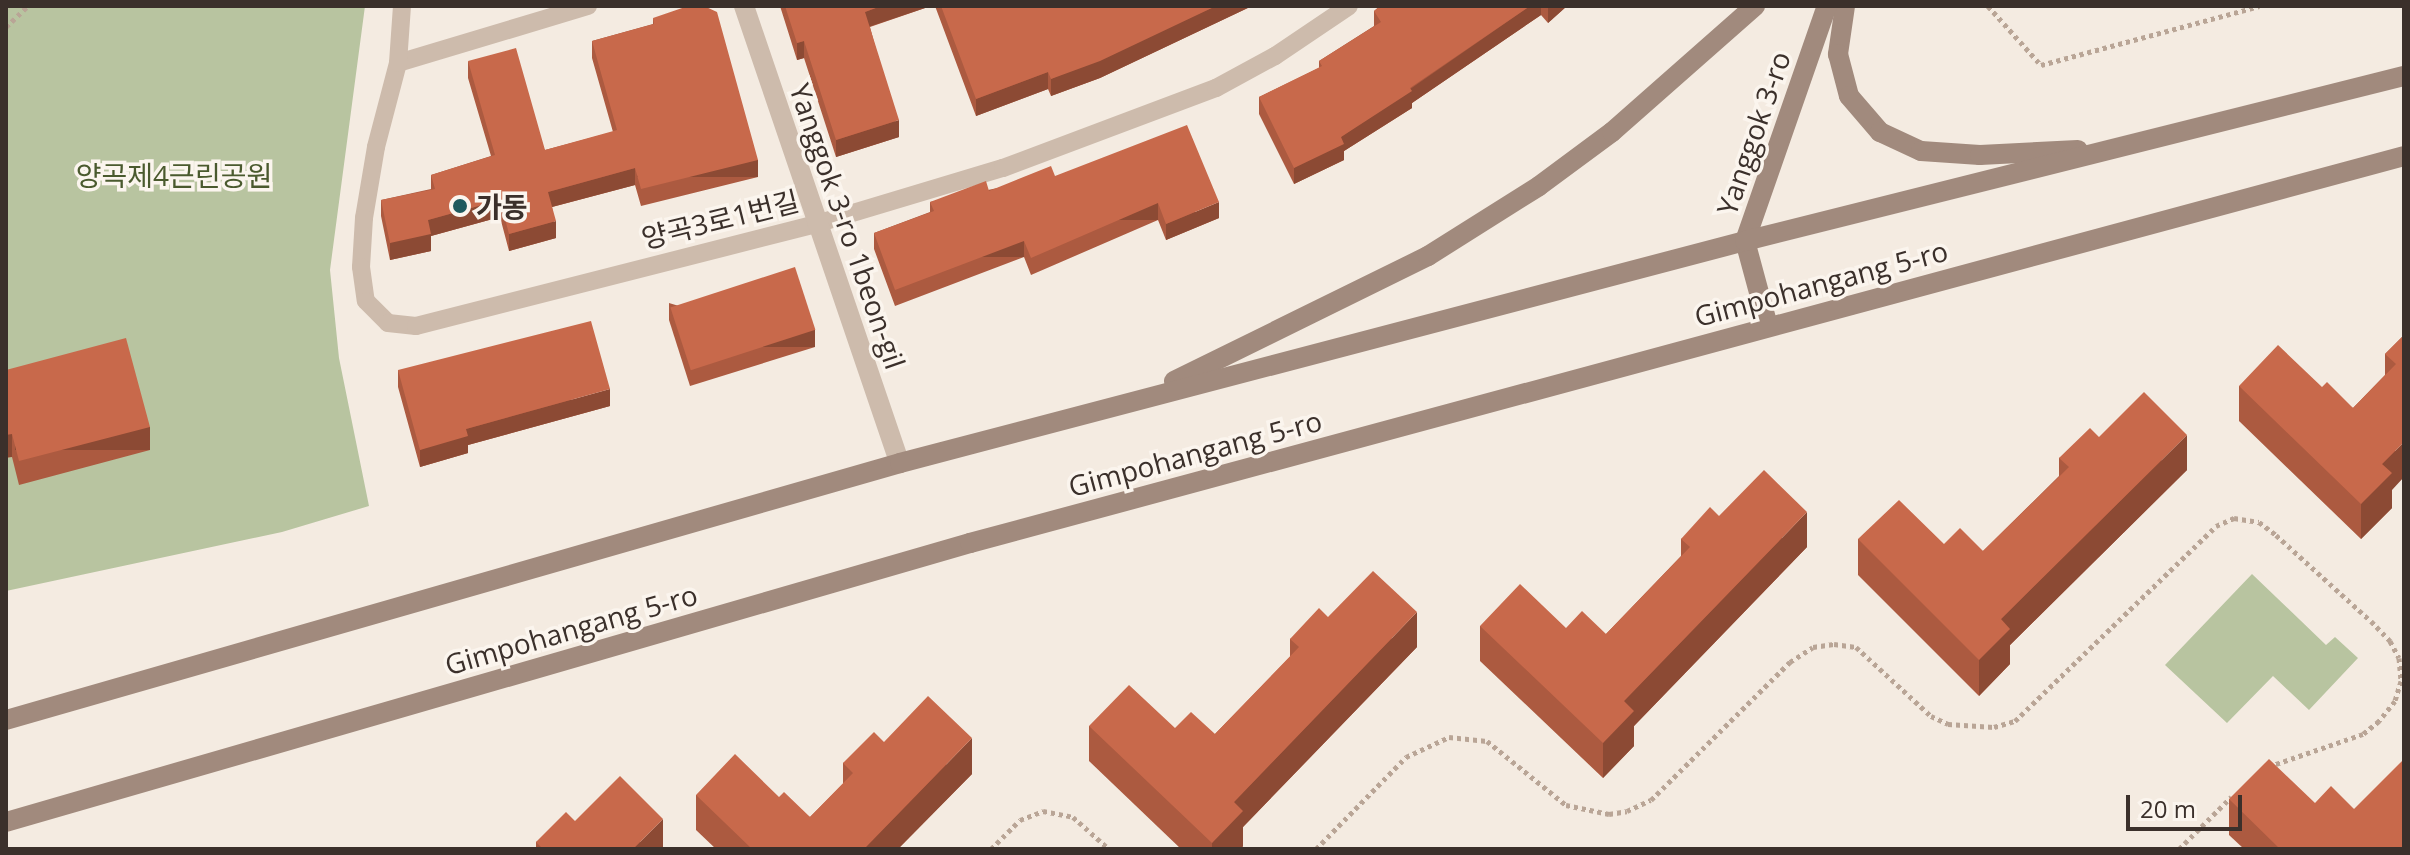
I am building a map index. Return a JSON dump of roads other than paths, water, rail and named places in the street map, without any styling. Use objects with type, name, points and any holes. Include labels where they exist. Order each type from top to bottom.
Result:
[{"type":"street","name":"Yanggok 3-ro 1beon-gil","points":[[744,6],[900,463]]},
{"type":"street","points":[[1132,402],[1428,256],[1539,186],[1612,132],[1755,6]]},
{"type":"street","name":"Yanggok 3-ro","points":[[1768,326],[1745,241],[1827,6]]},
{"type":"street","points":[[1845,6],[1838,54],[1849,96],[1880,132],[1921,151],[1966,154],[2126,148]]},
{"type":"street","name":"Gimpohangang 5-ro","points":[[6,720],[900,463],[1745,241],[2404,76]]},
{"type":"street","name":"Gimpohangang 5-ro","points":[[6,822],[970,543],[2404,156]]},
{"type":"lane","name":"양곡3로1번길","points":[[402,6],[398,63],[376,147],[364,218],[361,267],[366,301],[388,323],[416,326],[816,224],[1003,168],[1216,88],[1275,56],[1349,6]]},
{"type":"lane","points":[[398,63],[588,6]]},
{"type":"place","name":"가동","points":[[460,206]]},
{"type":"park label","name":"양곡제4근린공원","points":[[174,175]]}]
